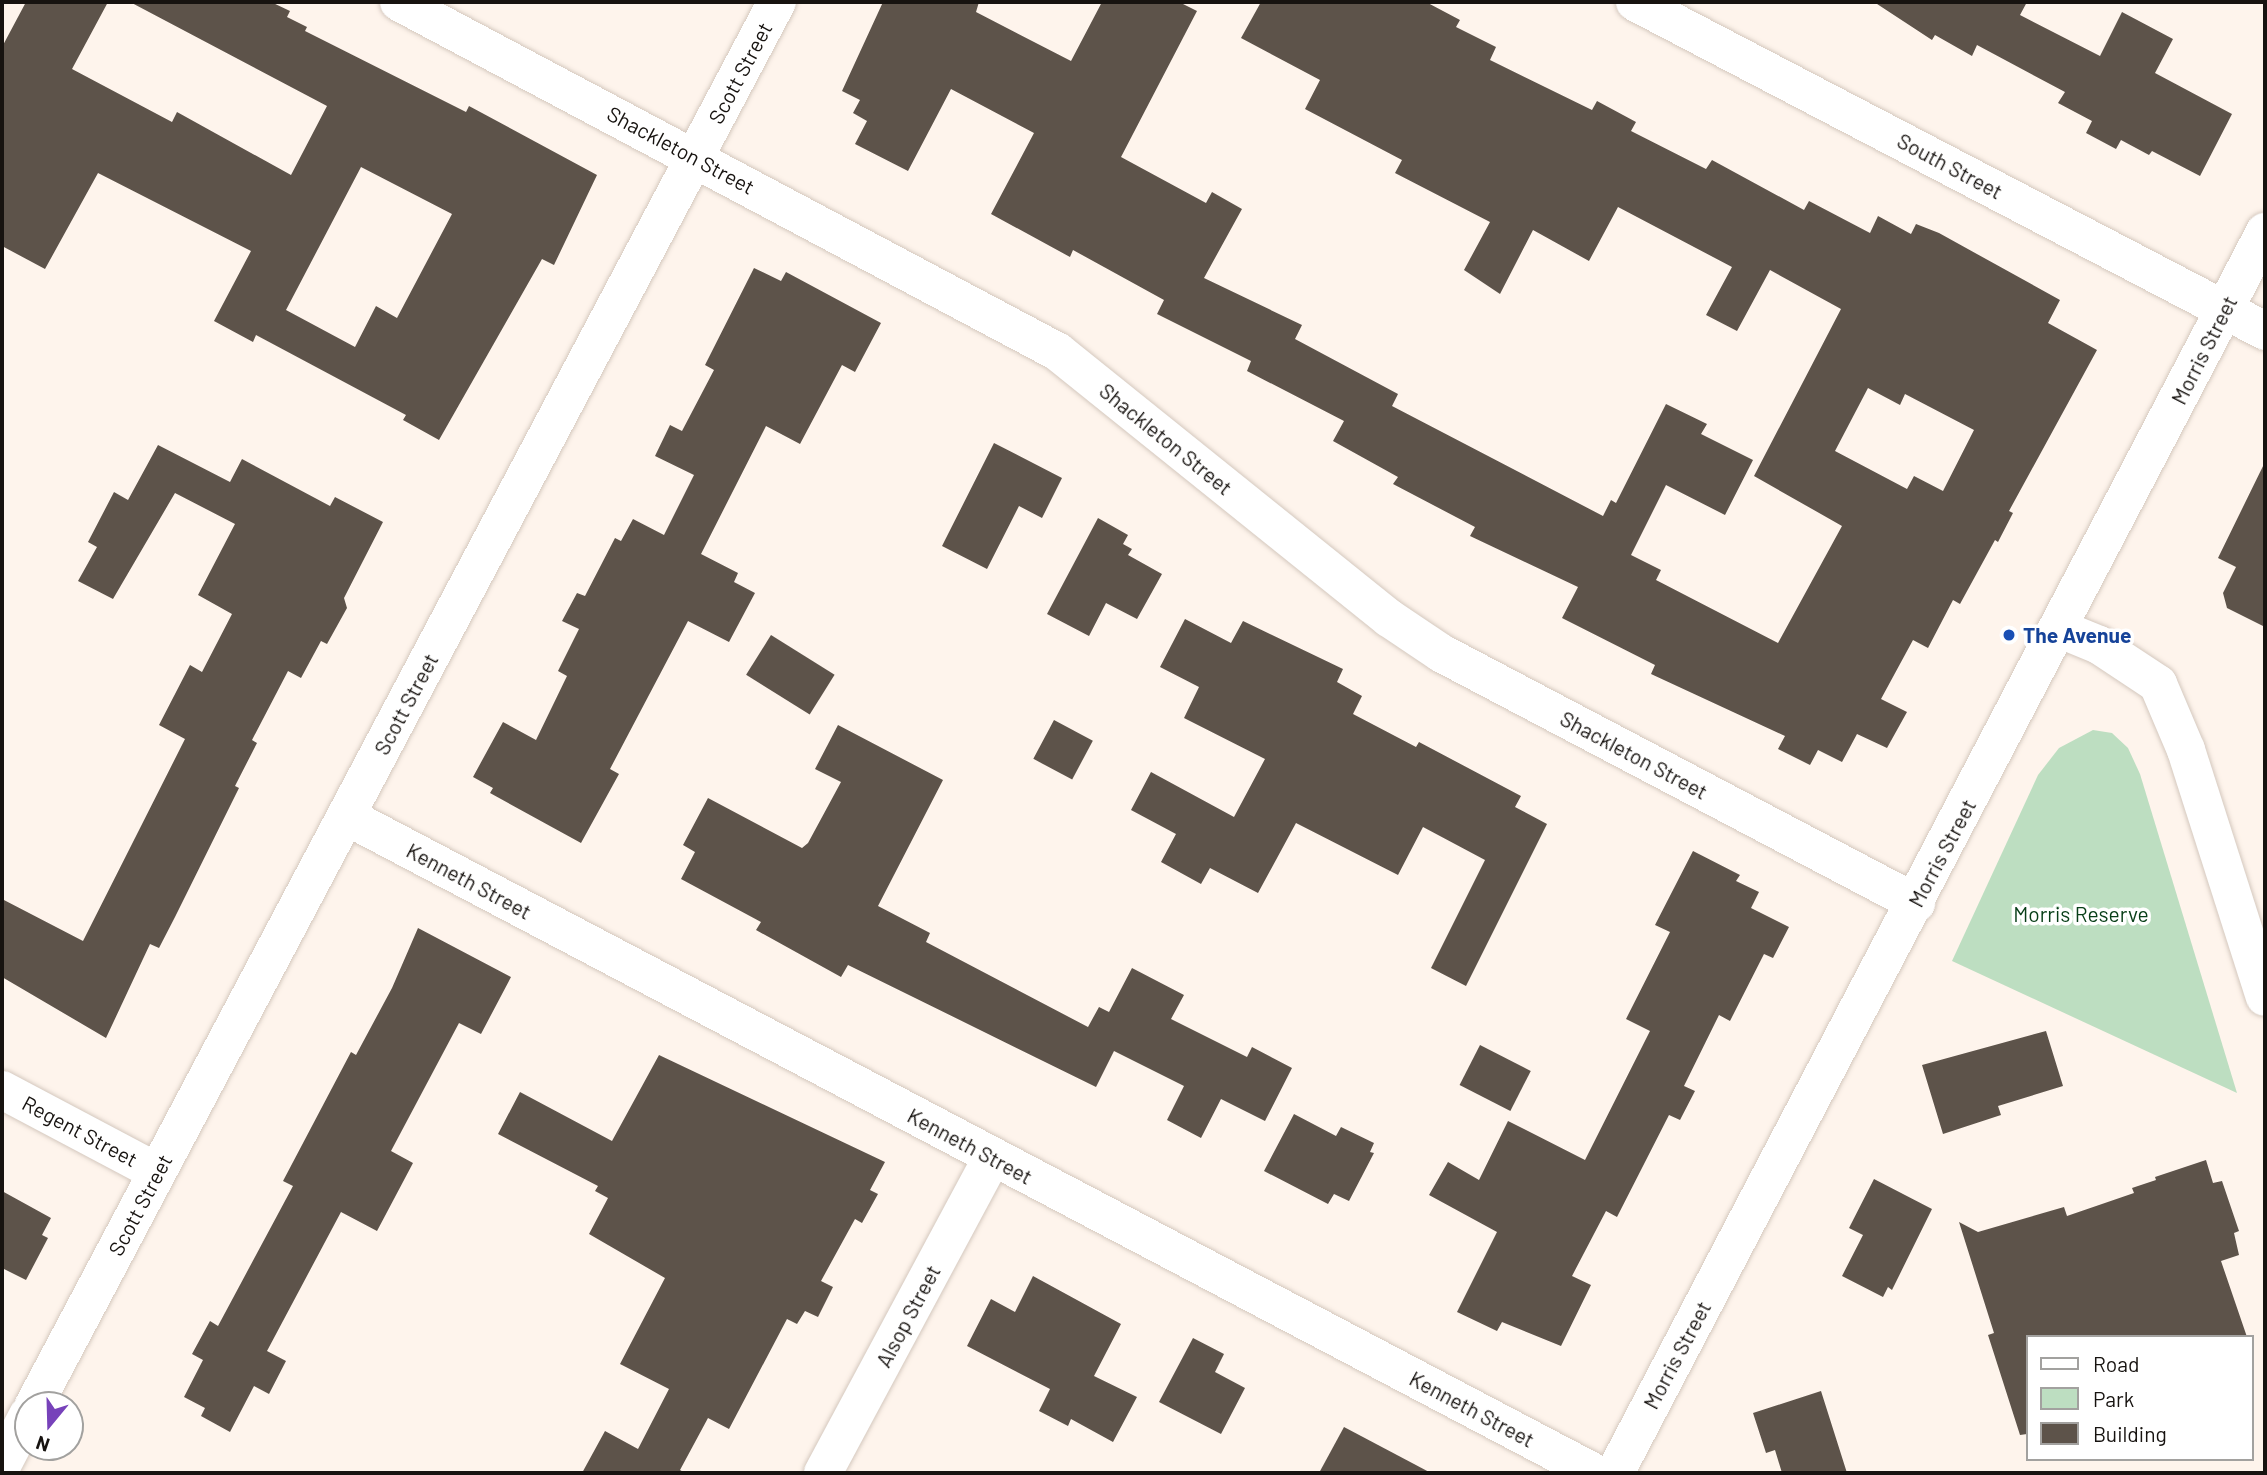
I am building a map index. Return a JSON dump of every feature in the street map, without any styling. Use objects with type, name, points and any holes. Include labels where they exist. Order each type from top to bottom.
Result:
[{"type":"street","name":"Shackleton Street","points":[[399,2],[1058,352],[1389,618],[1441,653],[1916,903]]},
{"type":"street","name":"Scott Street","points":[[41,1391],[777,2]]},
{"type":"street","name":"South Street","points":[[1635,2],[2265,331]]},
{"type":"street","name":"Morris Street","points":[[1615,1473],[2060,629],[2265,232]]},
{"type":"street","points":[[2060,629],[2099,645],[2158,684],[2186,750],[2265,997]]},
{"type":"street","name":"Kenneth Street","points":[[346,816],[1595,1473]]},
{"type":"street","name":"Regent Street","points":[[2,1090],[157,1172]]},
{"type":"street","name":"Alsop Street","points":[[823,1473],[992,1158]]},
{"type":"street","points":[[2,1465],[14,1442]]},
{"type":"green space","name":"Morris Reserve","points":[[2093,730],[2112,733],[2128,748],[2140,774],[2237,1093],[1952,961],[2038,775],[2059,748]]},
{"type":"building","points":[[26,2],[108,2],[72,69],[172,122],[177,112],[291,175],[327,106],[130,2],[271,2],[290,11],[287,17],[307,27],[305,31],[466,112],[469,106],[597,175],[554,265],[542,259],[439,440],[403,420],[406,415],[256,335],[253,342],[214,321],[251,251],[98,173],[45,269],[2,246],[2,47]],"holes":[[[361,167],[452,214],[397,318],[376,306],[355,347],[286,310]]]},
{"type":"building","points":[[883,2],[979,2],[976,12],[1071,61],[1102,2],[1179,2],[1197,11],[1121,157],[1206,203],[1212,192],[1242,209],[1204,278],[1302,325],[1295,339],[1398,394],[1392,406],[1603,516],[1611,500],[1616,503],[1666,404],[1707,424],[1701,434],[1753,460],[1725,515],[1666,485],[1631,555],[1661,570],[1656,580],[1778,643],[1842,526],[1754,476],[1841,309],[1770,270],[1737,331],[1706,315],[1732,267],[1618,207],[1589,261],[1533,230],[1500,294],[1464,270],[1490,222],[1395,173],[1402,160],[1305,109],[1320,80],[1241,38],[1261,2],[1426,2],[1460,20],[1456,27],[1496,47],[1490,60],[1592,110],[1597,101],[1636,122],[1631,131],[1706,169],[1712,160],[1804,210],[1809,201],[1870,233],[1878,216],[1911,234],[1916,224],[1939,233],[2060,300],[2048,323],[2097,350],[2009,511],[2013,513],[1998,542],[1995,540],[1960,604],[1953,600],[1928,648],[1913,640],[1881,699],[1907,712],[1887,748],[1857,734],[1842,762],[1818,750],[1810,765],[1778,749],[1785,736],[1651,674],[1655,665],[1562,618],[1578,587],[1470,536],[1475,527],[1393,484],[1398,477],[1333,441],[1344,421],[1247,371],[1251,361],[1157,314],[1164,300],[1073,250],[1070,257],[991,214],[1034,133],[951,89],[908,171],[855,144],[867,121],[853,113],[860,100],[842,91]],"holes":[[[1868,388],[1900,405],[1905,394],[1974,430],[1943,491],[1914,476],[1907,489],[1835,451]]]},
{"type":"building","points":[[1874,2],[2027,2],[2020,15],[2100,56],[2122,12],[2173,39],[2155,73],[2232,114],[2200,176],[2152,151],[2149,155],[2121,140],[2116,149],[2086,133],[2092,121],[2058,103],[2065,92],[1977,45],[1972,56],[1935,35],[1932,40]]},
{"type":"building","points":[[754,268],[781,281],[786,272],[881,323],[855,372],[842,365],[800,444],[766,426],[701,554],[738,573],[734,582],[755,593],[729,642],[688,621],[610,769],[619,774],[581,843],[490,793],[493,788],[473,777],[503,722],[536,740],[567,676],[558,671],[579,629],[562,621],[577,593],[585,596],[615,538],[621,541],[633,519],[664,535],[694,475],[655,456],[670,425],[682,431],[714,370],[705,365]]},
{"type":"building","points":[[994,443],[1062,478],[1042,518],[1019,506],[987,569],[942,546]]},
{"type":"building","points":[[158,445],[230,482],[242,459],[330,506],[335,497],[383,522],[344,598],[347,608],[327,644],[321,641],[301,678],[288,671],[252,740],[257,743],[235,786],[239,788],[159,948],[150,944],[106,1038],[2,977],[2,899],[83,941],[185,739],[159,725],[190,665],[202,672],[232,614],[198,595],[235,524],[175,493],[113,599],[78,581],[97,547],[88,542],[114,492],[128,500]]},
{"type":"building","points":[[2265,462],[2265,627],[2227,608],[2223,593],[2236,567],[2218,558]]},
{"type":"building","points":[[1098,518],[1128,535],[1123,544],[1132,549],[1128,555],[1162,574],[1137,619],[1106,603],[1089,636],[1047,614]]},
{"type":"building","points":[[1185,619],[1231,643],[1243,621],[1343,669],[1337,682],[1362,696],[1353,714],[1416,747],[1419,742],[1521,796],[1515,807],[1547,824],[1466,986],[1431,968],[1485,860],[1423,827],[1398,875],[1296,823],[1258,893],[1210,868],[1201,884],[1161,862],[1176,834],[1131,810],[1151,772],[1234,817],[1265,759],[1184,718],[1199,687],[1160,667]]},
{"type":"building","points":[[771,635],[835,675],[810,715],[746,675]]},
{"type":"building","points":[[1054,720],[1093,741],[1072,780],[1033,759]]},
{"type":"building","points":[[838,725],[943,780],[878,906],[930,933],[926,942],[1088,1027],[1099,1007],[1109,1012],[1132,968],[1184,995],[1171,1019],[1247,1057],[1252,1047],[1292,1068],[1265,1121],[1221,1099],[1201,1138],[1167,1120],[1184,1086],[1114,1051],[1096,1087],[848,965],[841,977],[756,930],[761,922],[681,879],[695,852],[683,845],[708,798],[802,848],[808,843],[841,782],[815,769]]},
{"type":"building","points":[[1693,851],[1740,875],[1736,881],[1759,892],[1751,908],[1789,927],[1773,958],[1764,954],[1730,1021],[1719,1015],[1684,1086],[1695,1091],[1680,1120],[1669,1115],[1617,1217],[1606,1211],[1572,1276],[1591,1285],[1561,1346],[1502,1322],[1497,1331],[1457,1312],[1497,1232],[1429,1195],[1448,1162],[1479,1180],[1508,1121],[1585,1160],[1650,1031],[1626,1019],[1670,932],[1655,925]]},
{"type":"building","points":[[418,928],[511,977],[481,1034],[459,1023],[391,1151],[413,1163],[377,1231],[341,1212],[267,1351],[286,1361],[269,1394],[254,1386],[230,1432],[201,1416],[205,1408],[184,1397],[203,1360],[192,1354],[210,1321],[218,1326],[293,1186],[283,1181],[351,1052],[356,1055],[392,988]]},
{"type":"building","points":[[2046,1031],[2063,1086],[1998,1106],[2001,1115],[1943,1134],[1922,1065]]},
{"type":"building","points":[[1480,1045],[1531,1071],[1510,1111],[1460,1085]]},
{"type":"building","points":[[659,1055],[885,1162],[870,1190],[878,1194],[862,1223],[855,1219],[821,1281],[833,1287],[818,1317],[805,1311],[797,1324],[787,1319],[729,1429],[708,1418],[680,1470],[685,1473],[582,1473],[605,1431],[638,1449],[669,1389],[620,1364],[665,1278],[589,1234],[608,1198],[595,1191],[598,1186],[498,1134],[520,1092],[612,1141]]},
{"type":"building","points":[[1294,1114],[1336,1136],[1341,1127],[1374,1143],[1370,1152],[1374,1153],[1349,1201],[1334,1194],[1328,1204],[1264,1171]]},
{"type":"building","points":[[2206,1160],[2213,1183],[2222,1181],[2239,1231],[2234,1233],[2239,1255],[2221,1261],[2246,1335],[2025,1335],[2025,1434],[2020,1435],[1988,1335],[1994,1333],[1959,1222],[1978,1232],[2064,1207],[2067,1216],[2134,1193],[2132,1188],[2156,1180],[2155,1177]]},
{"type":"building","points":[[1874,1179],[1932,1209],[1892,1290],[1888,1287],[1883,1297],[1842,1276],[1863,1235],[1849,1228]]},
{"type":"building","points":[[2,1191],[51,1218],[42,1235],[48,1238],[26,1280],[2,1268]]},
{"type":"building","points":[[1033,1276],[1121,1324],[1094,1376],[1137,1397],[1113,1442],[1071,1419],[1068,1426],[1039,1411],[1050,1389],[967,1346],[991,1299],[1015,1312]]},
{"type":"building","points":[[1193,1338],[1224,1354],[1215,1372],[1245,1388],[1221,1434],[1159,1402]]},
{"type":"building","points":[[1821,1391],[1847,1473],[1782,1473],[1775,1450],[1766,1453],[1753,1413]]},
{"type":"building","points":[[1344,1427],[1431,1473],[1319,1473]]},
{"type":"place","name":"The Avenue","points":[[2009,635]]}]
